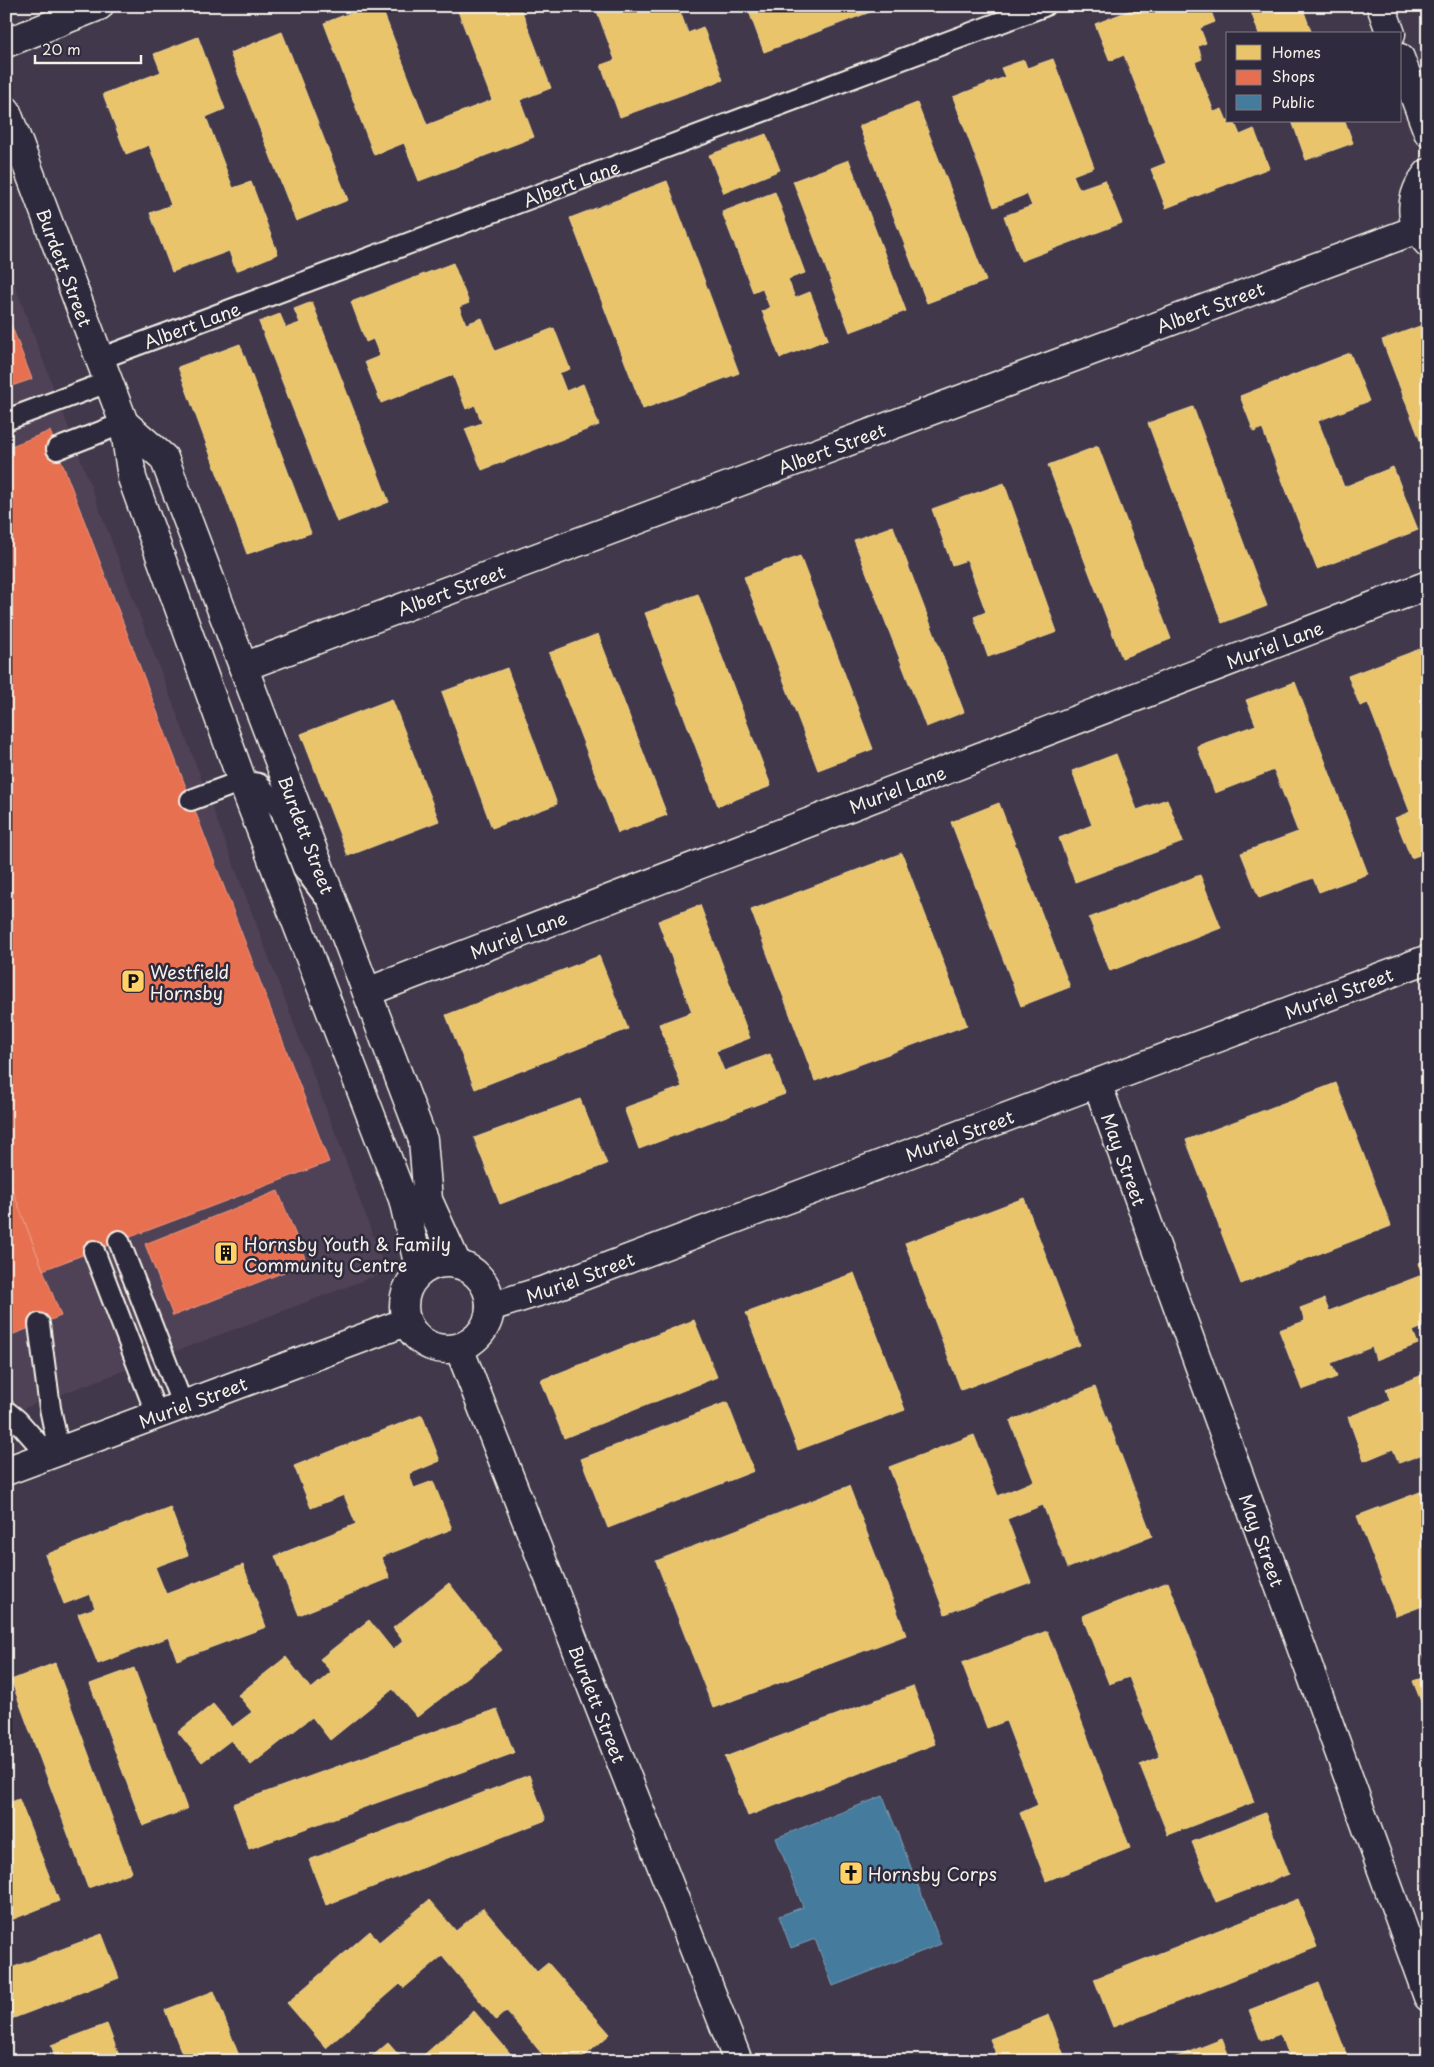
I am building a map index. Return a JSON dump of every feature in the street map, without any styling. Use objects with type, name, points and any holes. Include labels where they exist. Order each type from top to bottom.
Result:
[{"type":"street","points":[[6,42],[99,6]]},
{"type":"street","points":[[1381,6],[1390,32]]},
{"type":"street","points":[[1402,63],[1428,132]]},
{"type":"street","name":"Burdett Street","points":[[6,110],[124,423],[132,478],[242,781],[403,1199],[420,1271]]},
{"type":"street","points":[[1423,236],[1413,215],[1413,200],[1418,185],[1428,173]]},
{"type":"street","name":"Albert Street","points":[[243,667],[1423,236]]},
{"type":"street","name":"Burdett Street","points":[[124,423],[164,458],[423,1140],[428,1200],[457,1264]]},
{"type":"street","name":"Muriel Lane","points":[[367,992],[1428,585]]},
{"type":"street","name":"Muriel Street","points":[[490,1307],[548,1289],[1428,960]]},
{"type":"street","name":"May Street","points":[[1098,1083],[1428,1997]]},
{"type":"street","points":[[442,1263],[457,1264],[471,1270],[482,1280],[488,1294],[490,1307],[488,1321],[482,1333],[472,1342],[459,1348],[446,1350],[434,1348],[412,1334],[403,1310],[404,1297],[409,1284],[420,1271],[442,1263]]},
{"type":"street","name":"Muriel Street","points":[[6,1471],[406,1322]]},
{"type":"street","name":"Burdett Street","points":[[459,1348],[738,2061]]},
{"type":"lane","name":"Albert Lane","points":[[6,420],[104,371],[1044,6]]},
{"type":"lane","points":[[57,449],[124,423]]},
{"type":"lane","points":[[191,800],[242,781],[259,784],[281,811],[303,868],[337,913]]},
{"type":"lane","points":[[120,1241],[183,1406]]},
{"type":"lane","points":[[94,1251],[157,1415]]},
{"type":"lane","points":[[39,1324],[50,1408],[53,1453]]},
{"type":"lane","points":[[6,1411],[53,1453]]},
{"type":"shaded area","name":"Westfield Hornsby","points":[[6,262],[386,1272],[6,1415]]},
{"type":"building: Homes","points":[[368,6],[381,6],[427,125],[492,100],[456,6],[520,6],[551,88],[520,100],[534,137],[419,181],[404,143],[374,155],[324,23]]},
{"type":"building: Homes","points":[[595,6],[678,6],[688,33],[703,27],[723,80],[620,117],[601,65],[615,60]]},
{"type":"building: Homes","points":[[747,6],[886,6],[764,52]]},
{"type":"building: Homes","points":[[1141,6],[1209,6],[1215,22],[1200,28],[1206,43],[1198,46],[1202,59],[1195,62],[1214,112],[1222,109],[1226,122],[1234,122],[1240,135],[1254,129],[1269,168],[1166,208],[1151,169],[1166,163],[1124,55],[1110,61],[1095,24]]},
{"type":"building: Homes","points":[[1249,6],[1302,6],[1311,32],[1258,32]]},
{"type":"building: Homes","points":[[282,32],[348,200],[296,221],[230,53]]},
{"type":"building: Homes","points":[[198,37],[225,109],[206,117],[233,188],[251,182],[278,254],[236,271],[229,251],[172,272],[150,213],[171,205],[149,145],[126,154],[103,94],[161,72],[154,54]]},
{"type":"building: Homes","points":[[1053,59],[1094,167],[1073,175],[1079,189],[1105,180],[1122,223],[1021,261],[1004,216],[1032,206],[1027,194],[994,207],[953,97],[1005,77],[1001,68],[1024,60],[1027,68]]},
{"type":"building: Homes","points":[[917,103],[986,281],[927,303],[859,126]]},
{"type":"building: Homes","points":[[1292,122],[1345,122],[1353,143],[1306,160]]},
{"type":"building: Homes","points":[[766,134],[780,170],[724,193],[709,155]]},
{"type":"building: Homes","points":[[849,160],[906,311],[850,332],[793,181]]},
{"type":"building: Homes","points":[[667,181],[739,373],[643,409],[570,218]]},
{"type":"building: Homes","points":[[775,192],[805,273],[788,279],[795,298],[810,292],[828,339],[780,358],[762,311],[770,308],[762,288],[753,292],[722,212]]},
{"type":"building: Homes","points":[[453,263],[469,303],[459,307],[466,324],[482,318],[495,351],[554,328],[570,369],[559,373],[566,391],[583,384],[599,425],[482,470],[465,429],[482,423],[475,405],[466,409],[453,375],[381,403],[365,362],[380,356],[373,339],[366,342],[351,302]]},
{"type":"building: Homes","points":[[312,302],[389,502],[337,522],[259,322],[280,314],[286,328],[300,323],[294,309]]},
{"type":"building: Homes","points":[[1428,323],[1428,461],[1382,340]]},
{"type":"building: Homes","points":[[240,344],[311,533],[247,554],[178,367]]},
{"type":"building: Homes","points":[[1350,353],[1369,401],[1318,421],[1344,487],[1393,467],[1418,530],[1317,569],[1262,428],[1254,432],[1240,396]]},
{"type":"building: Homes","points":[[1193,407],[1267,606],[1222,623],[1148,423]]},
{"type":"building: Homes","points":[[1098,446],[1171,639],[1122,658],[1048,465]]},
{"type":"building: Homes","points":[[1004,483],[1057,632],[988,657],[974,617],[986,612],[967,560],[952,565],[932,509]]},
{"type":"building: Homes","points":[[893,526],[964,712],[926,727],[854,540]]},
{"type":"building: Homes","points":[[800,556],[873,749],[818,770],[744,577]]},
{"type":"building: Homes","points":[[698,594],[771,786],[718,806],[645,613]]},
{"type":"building: Homes","points":[[598,634],[667,815],[618,833],[549,653]]},
{"type":"building: Homes","points":[[1428,646],[1428,852],[1411,858],[1395,818],[1410,812],[1368,703],[1360,706],[1348,676]]},
{"type":"building: Homes","points":[[507,668],[557,804],[492,828],[442,692]]},
{"type":"building: Homes","points":[[1295,682],[1368,874],[1319,892],[1313,878],[1259,898],[1241,853],[1298,832],[1274,770],[1215,793],[1197,746],[1256,725],[1246,700]]},
{"type":"building: Homes","points":[[392,699],[439,821],[348,856],[301,734]]},
{"type":"building: Homes","points":[[1116,754],[1137,810],[1167,799],[1183,842],[1075,882],[1059,838],[1092,825],[1072,771]]},
{"type":"building: Homes","points":[[999,803],[1070,987],[1021,1006],[951,822]]},
{"type":"building: Homes","points":[[902,853],[967,1025],[815,1081],[751,910]]},
{"type":"building: Homes","points":[[1200,875],[1221,928],[1110,971],[1089,918]]},
{"type":"building: Homes","points":[[700,905],[750,1038],[716,1051],[724,1071],[770,1054],[785,1094],[639,1149],[624,1108],[682,1087],[659,1024],[692,1012],[658,921]]},
{"type":"building: Homes","points":[[599,956],[628,1029],[475,1089],[446,1015]]},
{"type":"building: Homes","points":[[1336,1083],[1391,1226],[1241,1284],[1186,1140]]},
{"type":"building: Homes","points":[[580,1099],[607,1164],[500,1204],[474,1138]]},
{"type":"building: Homes","points":[[1024,1198],[1080,1345],[961,1390],[905,1243]]},
{"type":"building: Homes","points":[[1428,1260],[1428,1325],[1413,1331],[1418,1344],[1376,1360],[1372,1347],[1331,1363],[1337,1377],[1302,1390],[1279,1330],[1305,1321],[1300,1308],[1324,1299],[1329,1311],[1422,1275],[1418,1263]]},
{"type":"building: Homes","points":[[854,1273],[905,1410],[798,1450],[746,1313]]},
{"type":"building: Homes","points":[[694,1320],[717,1377],[564,1438],[541,1380]]},
{"type":"building: Homes","points":[[1428,1373],[1428,1452],[1399,1463],[1393,1449],[1364,1461],[1348,1417],[1390,1401],[1386,1389]]},
{"type":"building: Homes","points":[[1095,1387],[1152,1536],[1068,1568],[1043,1505],[1007,1519],[1031,1582],[945,1614],[889,1467],[974,1435],[998,1496],[1034,1481],[1010,1421]]},
{"type":"building: Homes","points":[[727,1402],[754,1471],[608,1528],[581,1459]]},
{"type":"building: Homes","points":[[422,1415],[440,1461],[409,1474],[414,1488],[433,1481],[452,1529],[381,1557],[390,1578],[299,1615],[275,1556],[356,1524],[344,1495],[311,1508],[294,1466]]},
{"type":"building: Homes","points":[[849,1486],[906,1635],[713,1708],[656,1561]]},
{"type":"building: Homes","points":[[1428,1489],[1428,1604],[1396,1616],[1357,1516]]},
{"type":"building: Homes","points":[[170,1507],[188,1555],[155,1567],[166,1594],[243,1565],[266,1627],[177,1660],[169,1637],[98,1664],[78,1614],[95,1608],[90,1594],[64,1604],[45,1555]]},
{"type":"building: Homes","points":[[1168,1582],[1254,1802],[1168,1835],[1140,1765],[1160,1757],[1129,1677],[1109,1684],[1082,1616]]},
{"type":"building: Homes","points":[[449,1583],[502,1650],[417,1717],[393,1689],[330,1740],[312,1717],[251,1765],[231,1740],[202,1762],[178,1732],[213,1704],[232,1727],[252,1712],[238,1695],[286,1657],[311,1689],[331,1672],[320,1659],[369,1620],[393,1650],[403,1641],[393,1628]]},
{"type":"building: Homes","points":[[1047,1631],[1130,1848],[1046,1881],[1020,1813],[1038,1805],[1006,1721],[987,1728],[962,1663]]},
{"type":"building: Homes","points":[[1428,1652],[1428,1668],[1423,1654]]},
{"type":"building: Homes","points":[[55,1663],[132,1872],[88,1888],[11,1680]]},
{"type":"building: Homes","points":[[134,1668],[187,1809],[143,1826],[90,1684]]},
{"type":"building: Homes","points":[[1428,1676],[1428,1719],[1413,1681]]},
{"type":"building: Homes","points":[[913,1686],[935,1744],[748,1816],[725,1757]]},
{"type":"building: Homes","points":[[497,1709],[514,1753],[249,1849],[233,1804]]},
{"type":"building: Homes","points":[[529,1775],[546,1820],[326,1905],[309,1860]]},
{"type":"building: Homes","points":[[19,1799],[59,1901],[6,1922],[6,1804]]},
{"type":"building: Homes","points":[[1265,1813],[1289,1874],[1216,1902],[1192,1842]]},
{"type":"building: Homes","points":[[1298,1899],[1317,1947],[1113,2027],[1094,1979]]},
{"type":"building: Homes","points":[[429,1900],[456,1931],[483,1908],[537,1972],[548,1963],[610,2034],[579,2061],[548,2061],[506,2011],[496,2020],[442,1956],[404,1988],[400,1984],[326,2048],[287,2003],[370,1931],[379,1942]]},
{"type":"building: Homes","points":[[102,1934],[119,1978],[6,2021],[6,1970]]},
{"type":"building: Homes","points":[[1319,1983],[1349,2061],[1290,2061],[1280,2034],[1261,2041],[1249,2010]]},
{"type":"building: Homes","points":[[214,1991],[241,2061],[185,2061],[165,2010]]},
{"type":"building: Homes","points":[[474,2011],[515,2059],[513,2061],[417,2061]]},
{"type":"building: Homes","points":[[1049,2015],[1066,2061],[999,2061],[990,2039]]},
{"type":"building: Homes","points":[[107,2024],[121,2061],[57,2061],[51,2045]]},
{"type":"building: Homes","points":[[1222,2039],[1231,2061],[1166,2061]]},
{"type":"building: Homes","points":[[388,2043],[404,2061],[367,2061]]},
{"type":"building: Shops","points":[[6,311],[32,379],[6,388]]},
{"type":"building: Shops","name":"Westfield Hornsby","points":[[50,431],[329,1162],[43,1270],[6,1173],[6,448]]},
{"type":"building: Shops","points":[[6,1173],[61,1316],[6,1337]]},
{"type":"building: Shops","name":"Hornsby Youth & Family Community Centre","points":[[278,1191],[307,1263],[173,1316],[145,1244]]},
{"type":"building: Public","name":"Hornsby Corps","points":[[883,1796],[941,1944],[833,1986],[815,1939],[791,1948],[779,1916],[803,1907],[776,1838]]},
{"type":"place","name":"Westfield Hornsby","points":[[133,981]]},
{"type":"place","name":"Hornsby Youth & Family Community Centre","points":[[226,1253]]},
{"type":"place","name":"Hornsby Corps","points":[[851,1873]]}]
